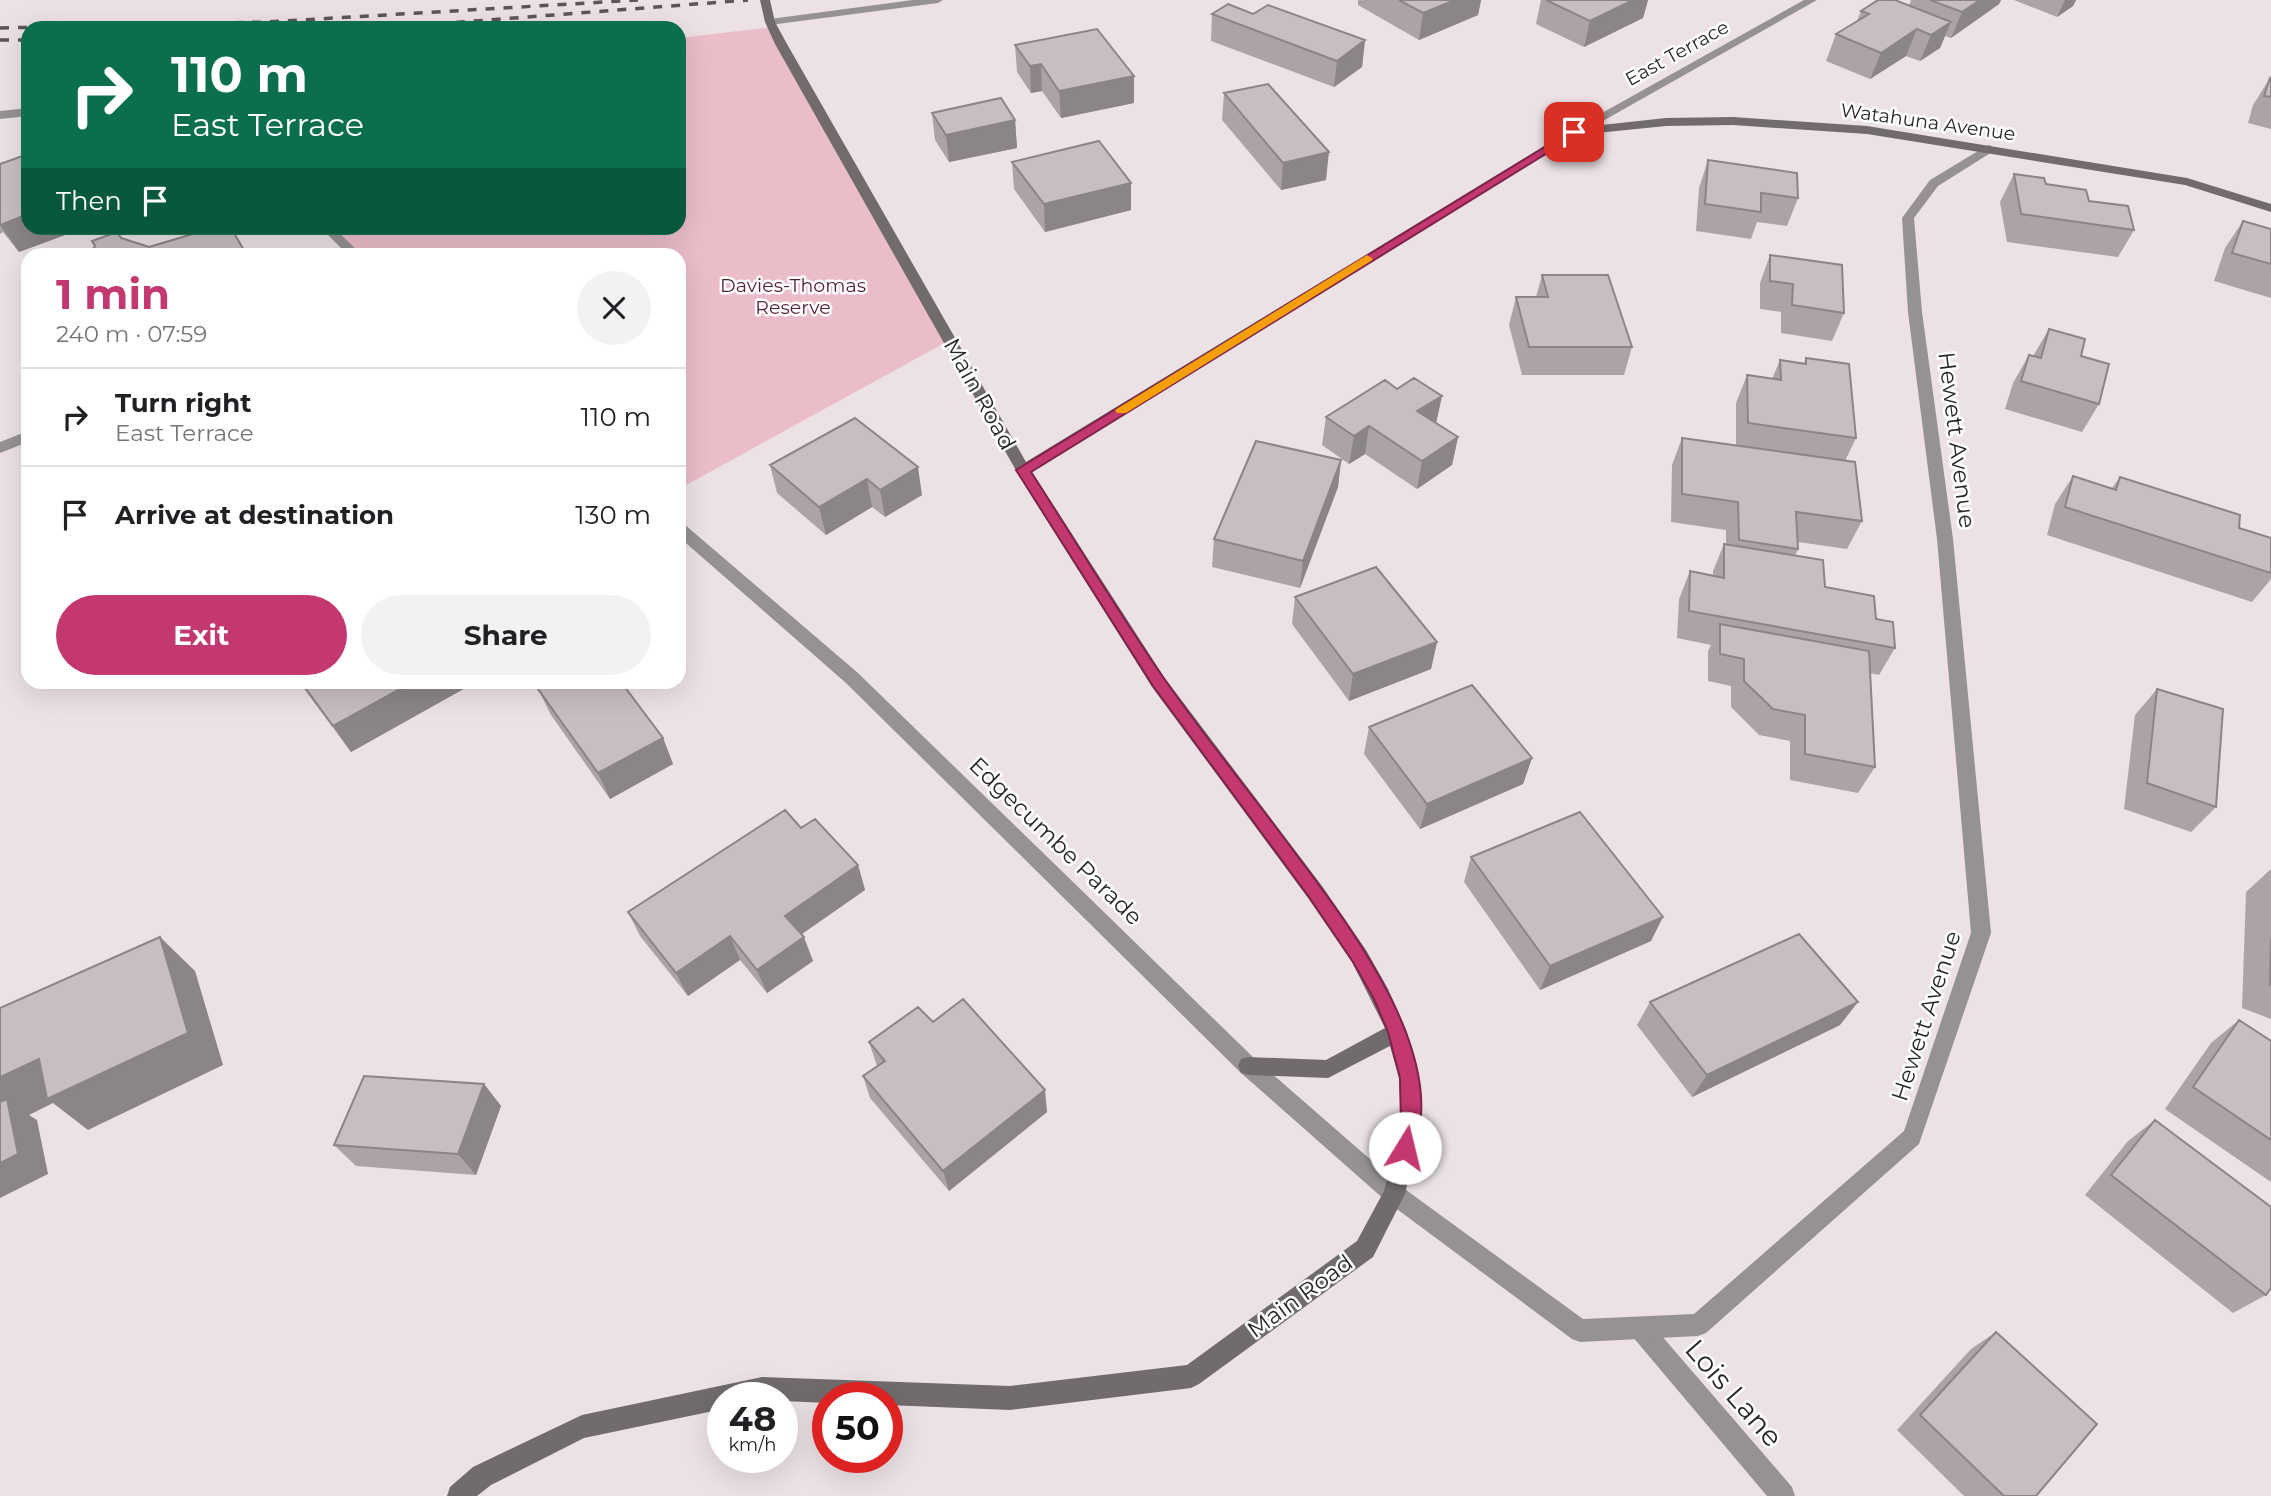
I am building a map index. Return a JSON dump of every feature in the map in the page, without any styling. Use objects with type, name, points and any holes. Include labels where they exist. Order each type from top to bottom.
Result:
[{"type":"main road","name":"Main Road","points":[[459,1496],[482,1476],[582,1427],[762,1390],[1010,1398],[1191,1376],[1365,1249],[1394,1194],[1411,1125],[1409,1078],[1398,1032],[1359,956],[1158,682],[1023,470],[769,22],[765,0]]},
{"type":"main road","name":"Watahuna Avenue","points":[[1574,132],[1666,122],[1733,121],[1867,130],[2187,182],[2271,208]]},
{"type":"main road","name":"East Terrace","points":[[1023,470],[1574,132]]},
{"type":"main road","points":[[1248,1066],[1328,1069],[1398,1032]]},
{"type":"street","points":[[769,22],[938,0]]},
{"type":"street","name":"East Terrace","points":[[1574,132],[1812,0]]},
{"type":"street","points":[[0,115],[21,113]]},
{"type":"street","name":"Hewett Avenue","points":[[1394,1194],[1580,1331],[1698,1325],[1912,1137],[1981,933],[1945,539],[1915,312],[1908,218],[1934,183],[1988,149]]},
{"type":"street","points":[[334,235],[348,248]]},
{"type":"street","points":[[0,447],[21,439]]},
{"type":"street","name":"Edgecumbe Parade","points":[[686,534],[852,678],[1248,1066],[1394,1194]]},
{"type":"street","name":"Lois Lane","points":[[1640,1328],[1783,1496]]},
{"type":"green space","name":"Davies-Thomas Reserve","points":[[772,27],[950,340],[686,485],[686,248],[349,248],[335,235],[686,235],[686,37]]},
{"type":"building","points":[[1399,0],[1455,0],[1423,13]]},
{"type":"building","points":[[1546,0],[1633,0],[1590,21]]},
{"type":"building","points":[[1878,0],[1895,0],[1951,22],[1931,35],[1917,29],[1881,53],[1836,34],[1869,14],[1861,11]]},
{"type":"building","points":[[1930,0],[1980,0],[1962,12]]},
{"type":"building","points":[[1228,4],[1253,14],[1268,5],[1365,40],[1337,61],[1212,14]]},
{"type":"building","points":[[1097,29],[1134,76],[1059,91],[1041,64],[1030,66],[1015,45]]},
{"type":"building","points":[[2271,79],[2271,97],[2264,96]]},
{"type":"building","points":[[1268,84],[1329,152],[1283,163],[1224,93]]},
{"type":"building","points":[[1001,98],[1015,120],[946,135],[932,113]]},
{"type":"building","points":[[1099,141],[1131,183],[1044,204],[1012,162]]},
{"type":"building","points":[[21,156],[21,217],[0,225],[0,164]]},
{"type":"building","points":[[1708,160],[1797,173],[1798,198],[1761,193],[1761,212],[1705,204]]},
{"type":"building","points":[[2014,174],[2044,178],[2046,184],[2086,190],[2089,201],[2128,206],[2134,230],[2021,214]]},
{"type":"building","points":[[2243,221],[2271,229],[2271,264],[2232,253]]},
{"type":"building","points":[[109,235],[119,235],[149,247],[189,235],[235,235],[243,248],[94,248],[92,241]]},
{"type":"building","points":[[1770,255],[1842,265],[1844,313],[1792,305],[1793,284],[1770,281]]},
{"type":"building","points":[[1542,275],[1608,275],[1632,347],[1529,347],[1516,297],[1548,297]]},
{"type":"building","points":[[2049,329],[2085,339],[2081,356],[2109,364],[2099,404],[2021,381],[2029,355],[2041,358]]},
{"type":"building","points":[[1806,358],[1849,364],[1856,438],[1748,423],[1747,375],[1781,380],[1780,360],[1806,364]]},
{"type":"building","points":[[1414,378],[1442,396],[1417,411],[1458,437],[1422,461],[1369,426],[1354,436],[1326,417],[1385,380],[1397,389]]},
{"type":"building","points":[[855,418],[918,467],[880,490],[867,479],[819,507],[770,465]]},
{"type":"building","points":[[1682,438],[1855,462],[1862,521],[1796,512],[1798,549],[1739,540],[1738,502],[1682,494]]},
{"type":"building","points":[[1256,441],[1341,460],[1303,561],[1214,539]]},
{"type":"building","points":[[2073,476],[2116,490],[2120,477],[2240,515],[2239,528],[2271,538],[2271,573],[2065,507]]},
{"type":"building","points":[[1724,544],[1823,560],[1825,587],[1874,596],[1876,619],[1893,622],[1895,648],[1689,611],[1690,571],[1724,578]]},
{"type":"building","points":[[1376,567],[1437,642],[1353,674],[1295,597]]},
{"type":"building","points":[[1720,624],[1869,651],[1875,767],[1805,754],[1805,715],[1773,709],[1744,681],[1744,659],[1720,654]]},
{"type":"building","points":[[1472,685],[1532,758],[1427,804],[1369,727]]},
{"type":"building","points":[[306,689],[400,689],[333,726]]},
{"type":"building","points":[[538,689],[626,689],[663,738],[598,773]]},
{"type":"building","points":[[2157,689],[2223,709],[2216,807],[2147,783]]},
{"type":"building","points":[[785,810],[801,828],[815,819],[858,865],[785,916],[804,937],[757,970],[730,936],[676,973],[628,912]]},
{"type":"building","points":[[1580,812],[1663,917],[1550,966],[1471,857]]},
{"type":"building","points":[[1799,934],[1858,1002],[1707,1075],[1650,1002]]},
{"type":"building","points":[[160,937],[188,1033],[47,1099],[39,1059],[0,1077],[0,1008]]},
{"type":"building","points":[[963,999],[1045,1090],[943,1171],[863,1076],[885,1061],[869,1042],[918,1007],[933,1022]]},
{"type":"building","points":[[2239,1020],[2271,1041],[2271,1140],[2193,1087]]},
{"type":"building","points":[[364,1076],[484,1084],[458,1154],[334,1145]]},
{"type":"building","points":[[7,1099],[18,1154],[0,1163],[0,1102]]},
{"type":"building","points":[[2155,1120],[2271,1207],[2271,1288],[2266,1295],[2111,1175]]},
{"type":"building","points":[[1996,1332],[2097,1424],[2036,1496],[2004,1496],[1920,1415]]},
{"type":"railway","points":[[284,21],[638,0]]},
{"type":"railway","points":[[475,21],[748,0]]},
{"type":"railway","points":[[0,28],[21,28]]},
{"type":"railway","points":[[0,40],[21,40]]},
{"type":"slow traffic","points":[[1122,410],[1367,259]]},
{"type":"route","points":[[1405,1148],[1411,1125],[1409,1078],[1398,1032],[1381,995],[1359,956],[1315,892],[1158,682],[1023,470],[1574,132]]}]
